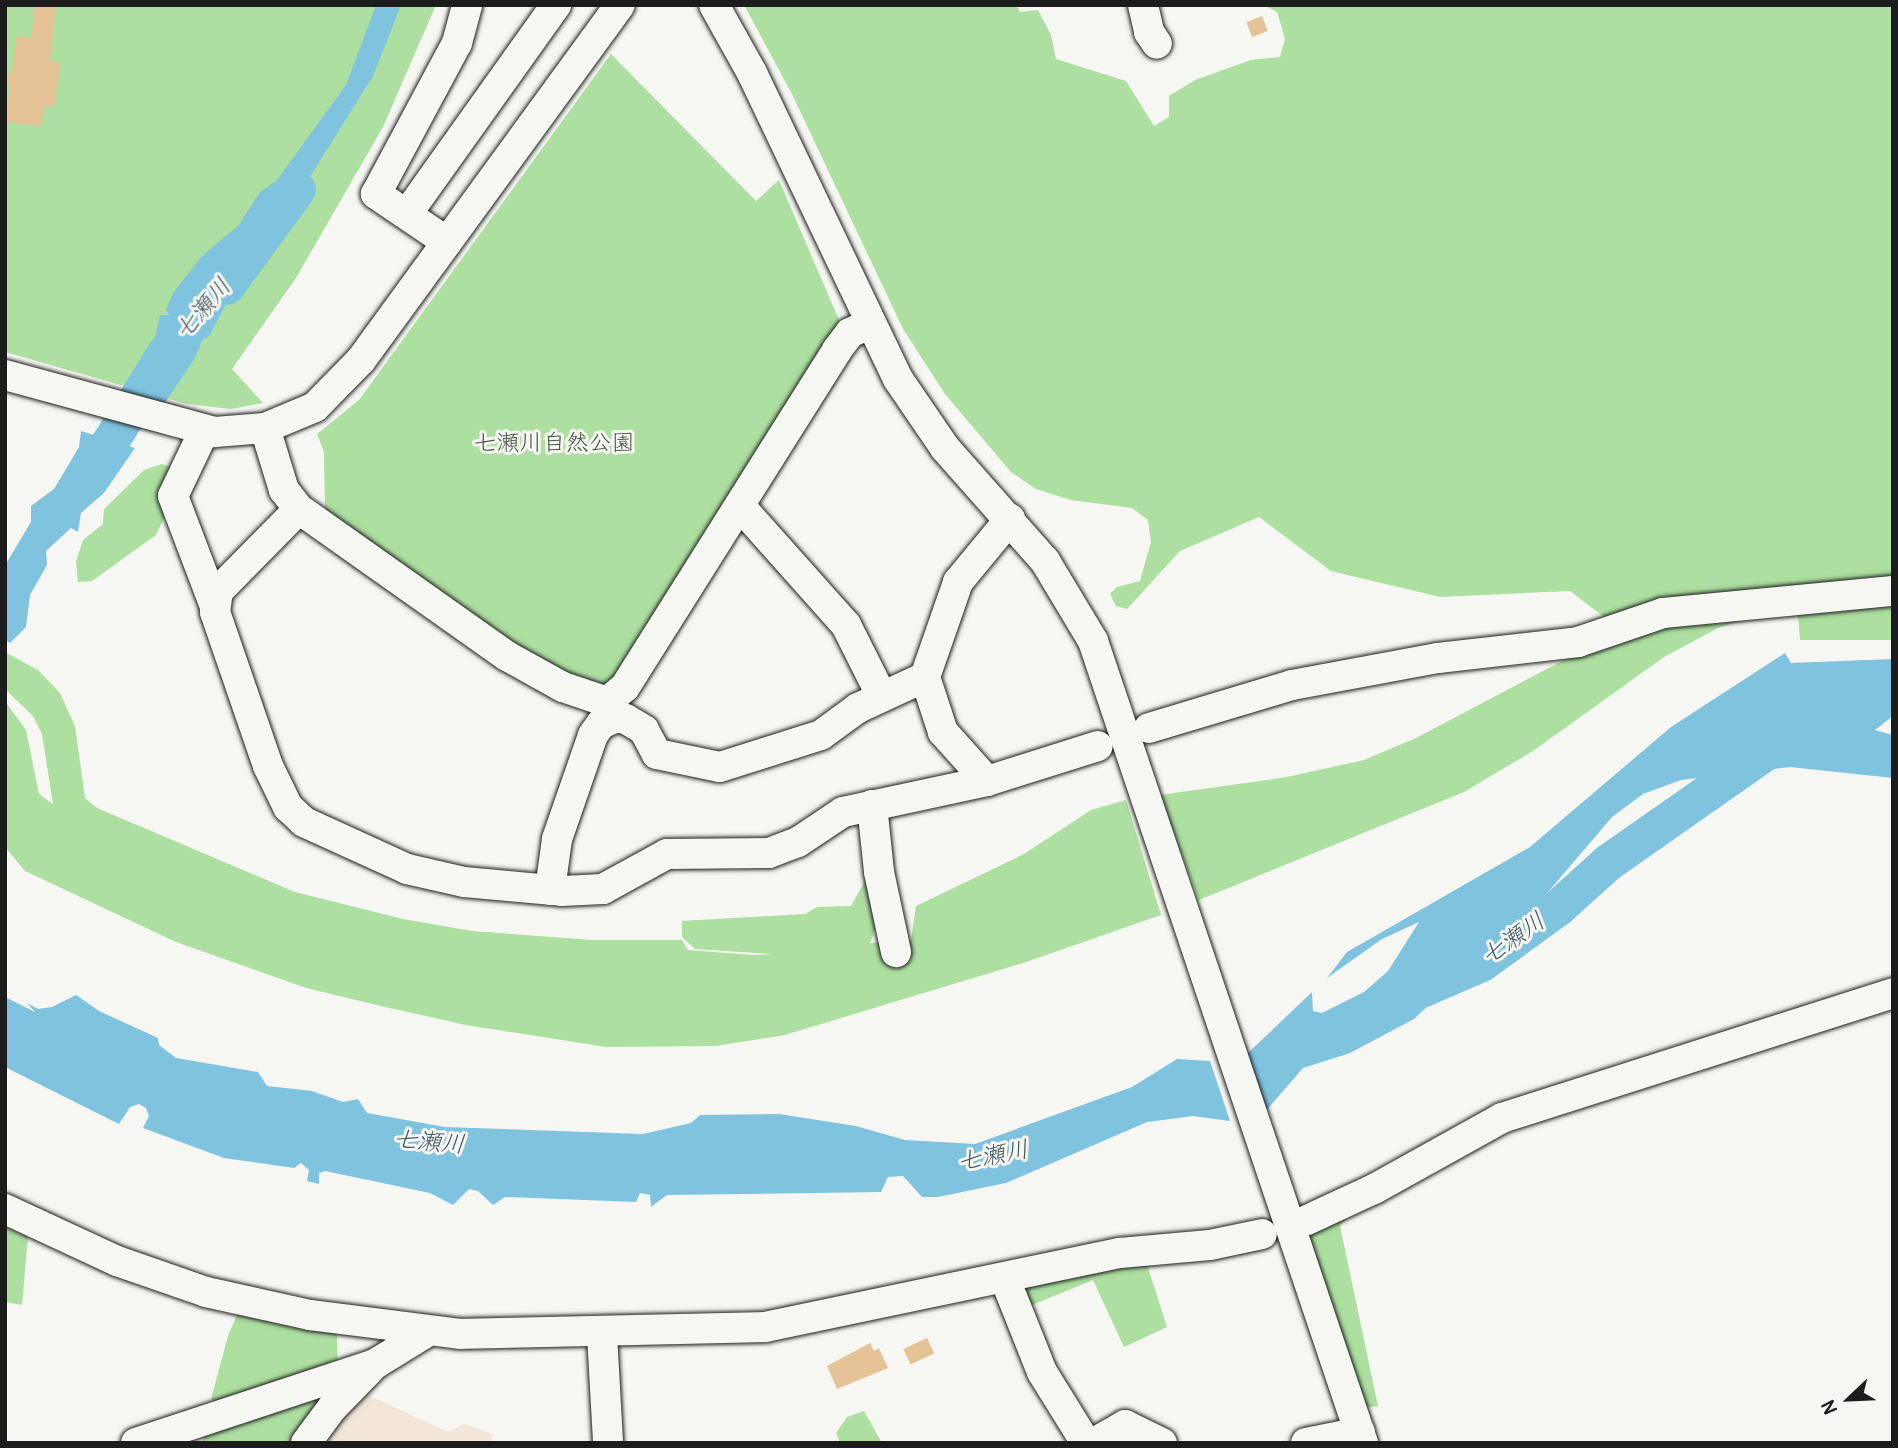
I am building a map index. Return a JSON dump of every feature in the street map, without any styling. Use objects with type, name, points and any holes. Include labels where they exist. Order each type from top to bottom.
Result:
[{"type":"street","points":[[447,242],[376,194],[457,43],[467,5]]},
{"type":"street","points":[[407,214],[556,5]]},
{"type":"street","points":[[15,377],[204,431],[265,428],[304,413],[336,390],[620,5]]},
{"type":"street","points":[[714,5],[752,73],[869,324],[930,430],[1010,519],[1059,582],[1093,641],[1174,877],[1270,1175],[1362,1437],[1306,1443]]},
{"type":"street","points":[[1143,5],[1157,44]]},
{"type":"street","points":[[550,890],[557,839],[593,735],[614,709],[837,350],[850,333],[869,324]]},
{"type":"street","points":[[265,428],[284,490],[299,509],[507,656],[614,709],[644,730],[657,754],[720,767],[821,735],[847,715],[925,677]]},
{"type":"street","points":[[204,431],[173,496],[214,604],[268,766],[283,800],[296,816],[407,869],[464,881],[550,890],[603,889],[676,852],[769,853],[798,842],[838,814],[987,782],[1098,746]]},
{"type":"street","points":[[740,506],[846,625],[882,697]]},
{"type":"street","points":[[214,604],[218,591],[299,509]]},
{"type":"street","points":[[987,782],[943,732],[925,677],[958,582],[1010,519]]},
{"type":"street","points":[[1149,728],[1292,685],[1438,658],[1578,642],[1663,613],[1893,591]]},
{"type":"street","points":[[872,805],[879,872],[897,952]]},
{"type":"street","points":[[1305,1220],[1366,1193],[1502,1118],[1893,993]]},
{"type":"street","points":[[5,1209],[117,1261],[206,1292],[310,1315],[427,1332],[602,1334],[765,1328],[1121,1253],[1219,1244],[1262,1234]]},
{"type":"street","points":[[1006,1279],[1042,1372],[1086,1443]]},
{"type":"street","points":[[136,1443],[375,1364],[427,1332]]},
{"type":"street","points":[[602,1334],[608,1443]]},
{"type":"street","points":[[306,1443],[332,1408],[375,1364]]},
{"type":"street","points":[[1094,1443],[1125,1425],[1163,1443]]},
{"type":"shaded area","points":[[357,1390],[448,1432],[464,1424],[493,1434],[490,1443],[314,1443]]},
{"type":"green space","points":[[5,5],[436,5],[383,127],[296,278],[232,369],[263,403],[231,409],[187,404],[5,352]]},
{"type":"green space","points":[[744,5],[1016,5],[1020,12],[1038,10],[1051,35],[1056,59],[1126,81],[1154,126],[1169,117],[1169,96],[1195,80],[1251,60],[1280,57],[1285,39],[1277,12],[1264,5],[1893,5],[1893,640],[1800,640],[1797,603],[1718,628],[1664,657],[1533,751],[1464,792],[1199,900],[1160,795],[1287,777],[1364,760],[1416,738],[1621,630],[1570,591],[1440,597],[1331,571],[1259,517],[1180,551],[1127,609],[1116,606],[1110,594],[1117,587],[1140,581],[1151,542],[1148,520],[1132,508],[1071,500],[1036,489],[1011,472],[945,394],[903,329],[792,94]]},
{"type":"green space","name":"七瀬川自然公園","points":[[611,54],[756,201],[779,180],[842,327],[606,691],[511,648],[325,509],[324,452],[317,434],[359,400]]},
{"type":"green space","points":[[162,464],[171,467],[168,510],[156,535],[92,581],[78,582],[76,561],[83,540],[103,524],[104,509],[144,470]]},
{"type":"green space","points":[[5,652],[38,670],[60,693],[75,726],[85,798],[97,808],[295,892],[403,919],[472,931],[593,940],[682,940],[688,950],[773,954],[695,949],[682,937],[682,921],[805,914],[817,907],[851,906],[867,877],[877,925],[870,943],[911,940],[916,906],[1024,854],[1091,810],[1126,800],[1161,915],[1026,962],[785,1035],[716,1046],[606,1047],[466,1025],[381,1006],[306,988],[176,942],[25,871],[5,847],[5,701],[26,730],[39,794],[53,804],[42,734],[33,716],[5,689]]},
{"type":"green space","points":[[1354,1209],[1340,1226],[1378,1406],[1364,1408],[1308,1233]]},
{"type":"green space","points":[[5,1227],[28,1237],[22,1305],[5,1302]]},
{"type":"green space","points":[[1144,1255],[1167,1327],[1124,1347],[1093,1280],[1020,1310],[1017,1285]]},
{"type":"green space","points":[[240,1308],[337,1329],[338,1391],[301,1443],[202,1443],[215,1404],[211,1399],[228,1336]]},
{"type":"green space","points":[[864,1411],[882,1443],[840,1443],[836,1433],[847,1417]]},
{"type":"water","points":[[376,5],[401,5],[373,76],[301,191],[254,250],[211,333],[206,339],[197,337],[200,346],[195,358],[164,404],[152,400],[166,369],[163,366],[130,386],[127,393],[120,391],[150,361],[160,315],[170,315],[166,310],[173,293],[202,256],[238,226],[260,192],[277,180],[346,85]]},
{"type":"water","points":[[81,431],[135,448],[104,493],[81,513],[78,532],[71,528],[46,551],[47,565],[30,595],[26,627],[10,643],[5,640],[7,562],[31,522],[31,506],[54,489],[79,447]]},
{"type":"water","points":[[1785,653],[1791,663],[1893,659],[1893,716],[1875,730],[1893,735],[1893,778],[1790,767],[1681,780],[1643,794],[1612,817],[1548,892],[1414,1019],[1350,1053],[1303,1068],[1266,1111],[1247,1054],[1312,992],[1313,1011],[1322,1013],[1364,992],[1388,971],[1419,922],[1382,939],[1327,978],[1347,952],[1530,847],[1671,727]]},
{"type":"water","points":[[76,995],[99,1011],[158,1038],[159,1045],[176,1058],[258,1072],[267,1086],[312,1091],[343,1102],[358,1099],[367,1113],[445,1127],[643,1134],[691,1123],[700,1115],[779,1114],[856,1126],[905,1140],[975,1144],[1132,1087],[1177,1059],[1210,1061],[1230,1121],[1193,1116],[1147,1122],[1006,1183],[938,1197],[922,1197],[903,1176],[888,1177],[881,1192],[667,1195],[651,1207],[650,1195],[640,1193],[636,1202],[505,1197],[493,1205],[478,1191],[469,1189],[453,1205],[430,1193],[325,1171],[319,1173],[319,1184],[307,1181],[309,1170],[301,1163],[294,1168],[224,1158],[143,1128],[149,1116],[146,1108],[139,1104],[130,1107],[119,1124],[5,1067],[5,997],[35,1012],[27,1003],[38,1009],[52,1007]]},
{"type":"building","points":[[35,5],[56,5],[50,61],[60,62],[54,107],[44,106],[41,126],[6,122],[10,85],[5,77],[12,72],[16,36],[31,38]]},
{"type":"building","points":[[1262,16],[1268,31],[1252,37],[1246,22]]},
{"type":"building","points":[[927,1338],[934,1353],[911,1364],[903,1349]]},
{"type":"building","points":[[870,1343],[874,1351],[879,1348],[888,1368],[837,1389],[827,1366]]},
{"type":"waterway","name":"七瀬川","points":[[226,286],[297,189]]},
{"type":"waterway","name":"七瀬川","points":[[82,479],[111,440],[165,353],[185,332]]},
{"type":"waterway","name":"七瀬川","points":[[1421,989],[1481,963],[1557,908],[1608,862],[1775,745]]}]
